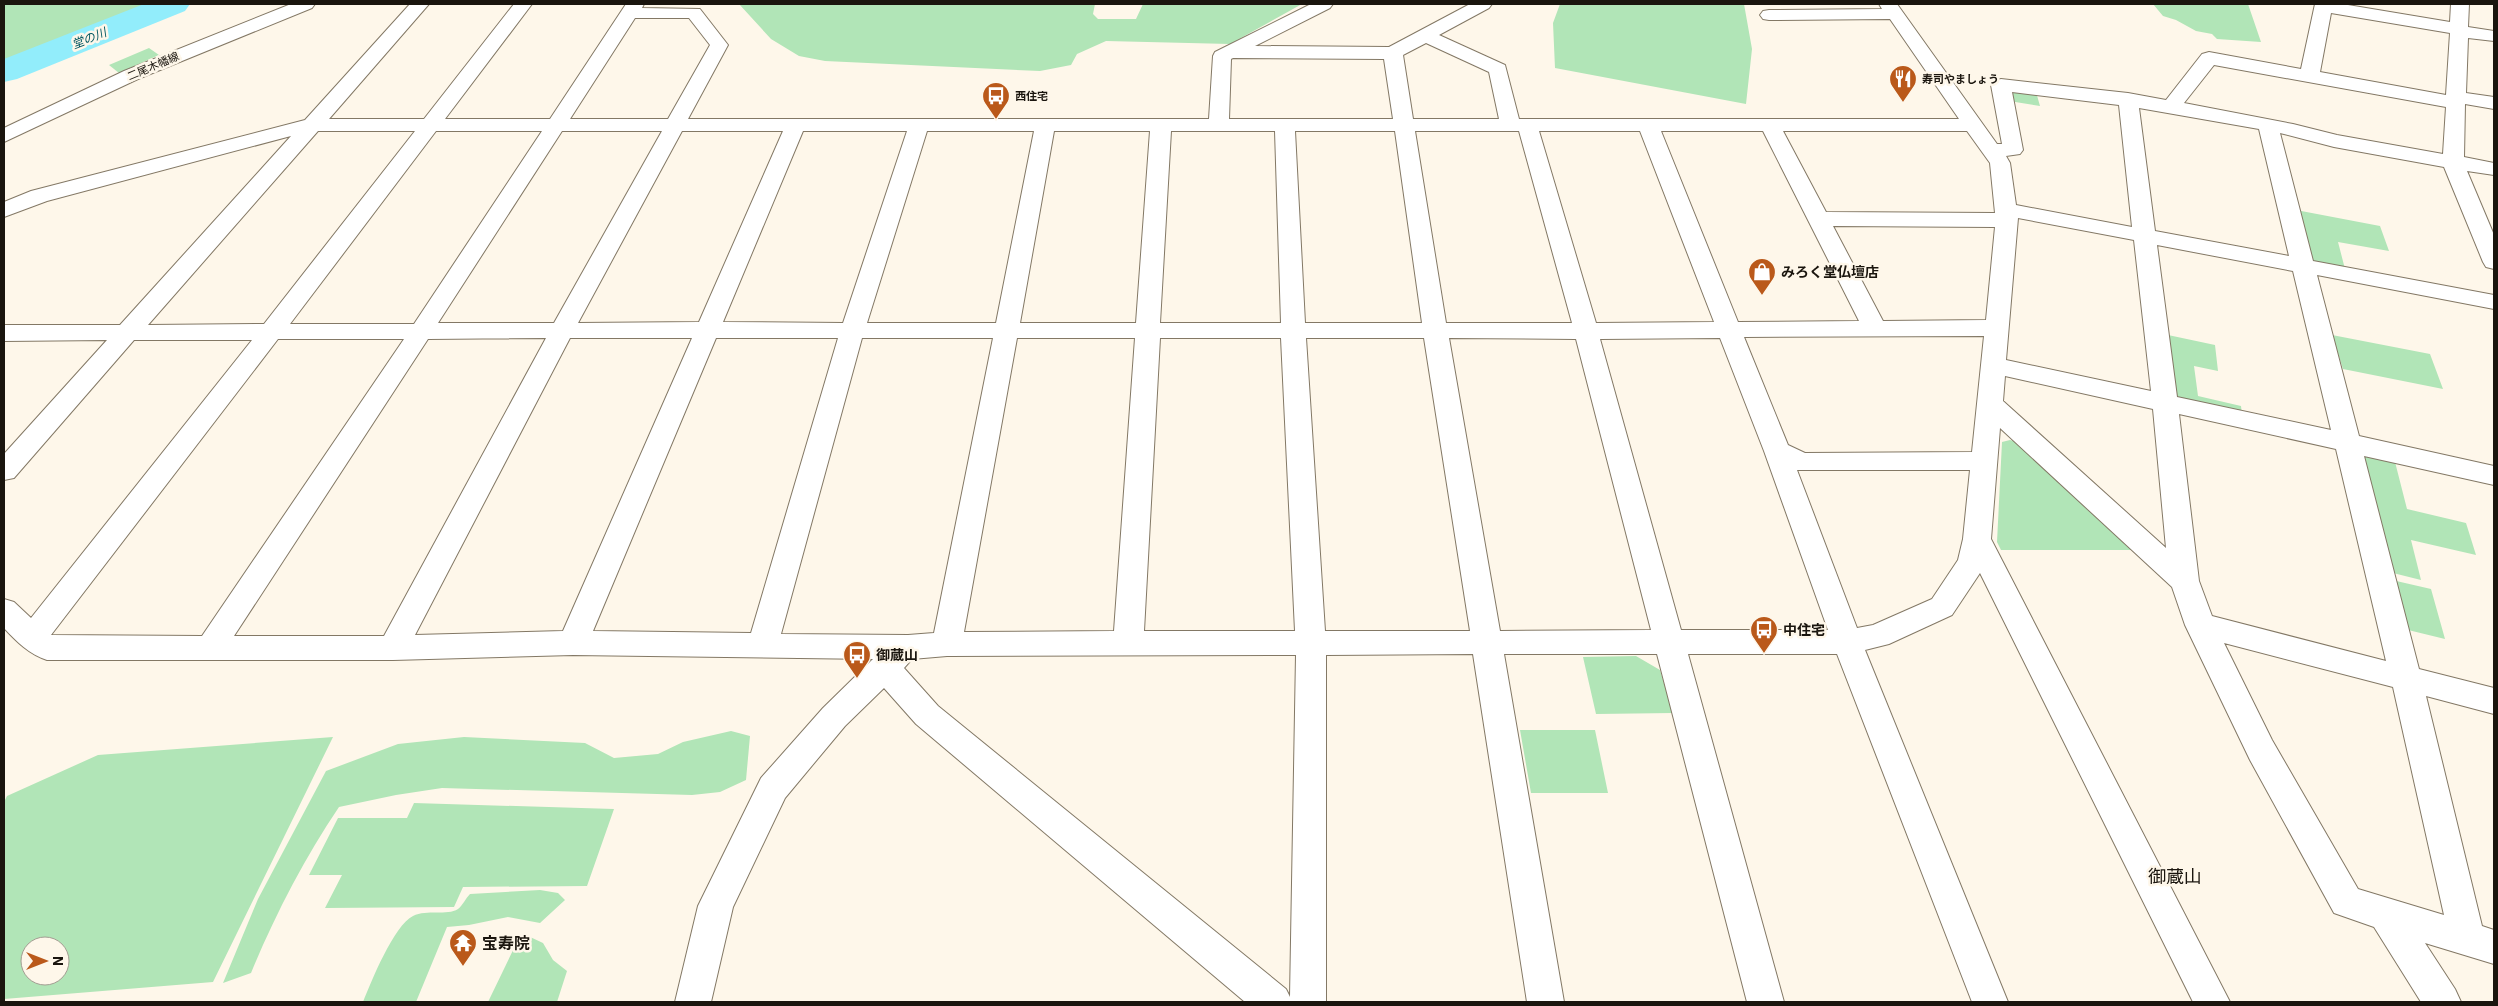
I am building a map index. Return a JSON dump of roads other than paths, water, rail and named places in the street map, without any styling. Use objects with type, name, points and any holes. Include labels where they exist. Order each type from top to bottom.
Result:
[{"type":"street","name":"二尾木幡線","points":[[4,136],[131,75],[306,4]]},
{"type":"street","points":[[4,471],[310,125],[420,4]]},
{"type":"street","points":[[32,638],[271,332],[523,4]]},
{"type":"street","points":[[1219,124],[1222,56],[1324,4]]},
{"type":"street","points":[[1233,52],[1393,53],[1483,4]]},
{"type":"street","points":[[2460,4],[2453,162],[2488,234],[2494,262]]},
{"type":"street","points":[[2309,76],[2324,5],[2494,36]]},
{"type":"street","points":[[210,648],[420,333],[554,124],[632,8],[694,13],[719,45],[562,331],[393,648]]},
{"type":"street","points":[[4,610],[32,638],[47,648],[393,648],[573,643],[763,645],[896,657],[946,644],[1487,642],[1670,644],[1847,642],[1878,636],[1942,607],[1972,562],[1977,539],[2006,214],[2000,164],[1892,9],[1769,15]]},
{"type":"street","points":[[1426,36],[1498,69],[1518,124],[1586,331],[1766,1002]]},
{"type":"street","points":[[1393,53],[1435,330],[1546,1002]]},
{"type":"street","points":[[2172,106],[2209,58],[2456,100],[2494,103]]},
{"type":"street","points":[[1991,150],[2014,150],[2001,85],[2128,99],[2172,106],[2268,125],[2334,141],[2494,169]]},
{"type":"street","points":[[2128,99],[2166,402],[2184,580],[2200,625],[2261,750],[2346,902],[2481,943]]},
{"type":"street","points":[[573,643],[796,124]]},
{"type":"street","points":[[763,645],[852,331],[919,124]]},
{"type":"street","points":[[946,644],[1007,331],[1044,124]]},
{"type":"street","points":[[1128,642],[1161,124]]},
{"type":"street","points":[[1285,124],[1293,331],[1311,644],[1308,1002]]},
{"type":"street","points":[[4,210],[39,196],[310,125],[1973,125]]},
{"type":"street","points":[[1648,125],[1777,451],[1847,642],[1990,1002]]},
{"type":"street","points":[[1770,125],[1874,328]]},
{"type":"street","points":[[2268,125],[2406,678],[2481,943]]},
{"type":"street","points":[[1817,220],[2006,214],[2145,235],[2494,302]]},
{"type":"street","points":[[4,333],[420,333],[708,330],[1586,331],[1997,328]]},
{"type":"street","points":[[1993,364],[2494,475]]},
{"type":"street","points":[[1989,403],[2184,580]]},
{"type":"street","points":[[1777,451],[1802,462],[1984,461]]},
{"type":"street","points":[[1977,539],[2212,1002]]},
{"type":"street","points":[[2200,625],[2494,701]]},
{"type":"street","points":[[693,1002],[716,906],[773,788],[834,717],[896,657]]},
{"type":"street","points":[[896,657],[927,715],[1273,1002]]},
{"type":"street","points":[[2386,914],[2442,1002]]},
{"type":"waterway","name":"堂の川","points":[[4,71],[173,4]]},
{"type":"place","name":"寿司やましょう","points":[[1903,103]]},
{"type":"place","name":"西住宅","points":[[996,120]]},
{"type":"place","name":"みろく堂仏壇店","points":[[1762,296]]},
{"type":"place","name":"中住宅","points":[[1764,654]]},
{"type":"place","name":"御蔵山","points":[[857,679]]},
{"type":"place","name":"宝寿院","points":[[463,967]]},
{"type":"district","name":"御蔵山","points":[[2175,876]]}]
